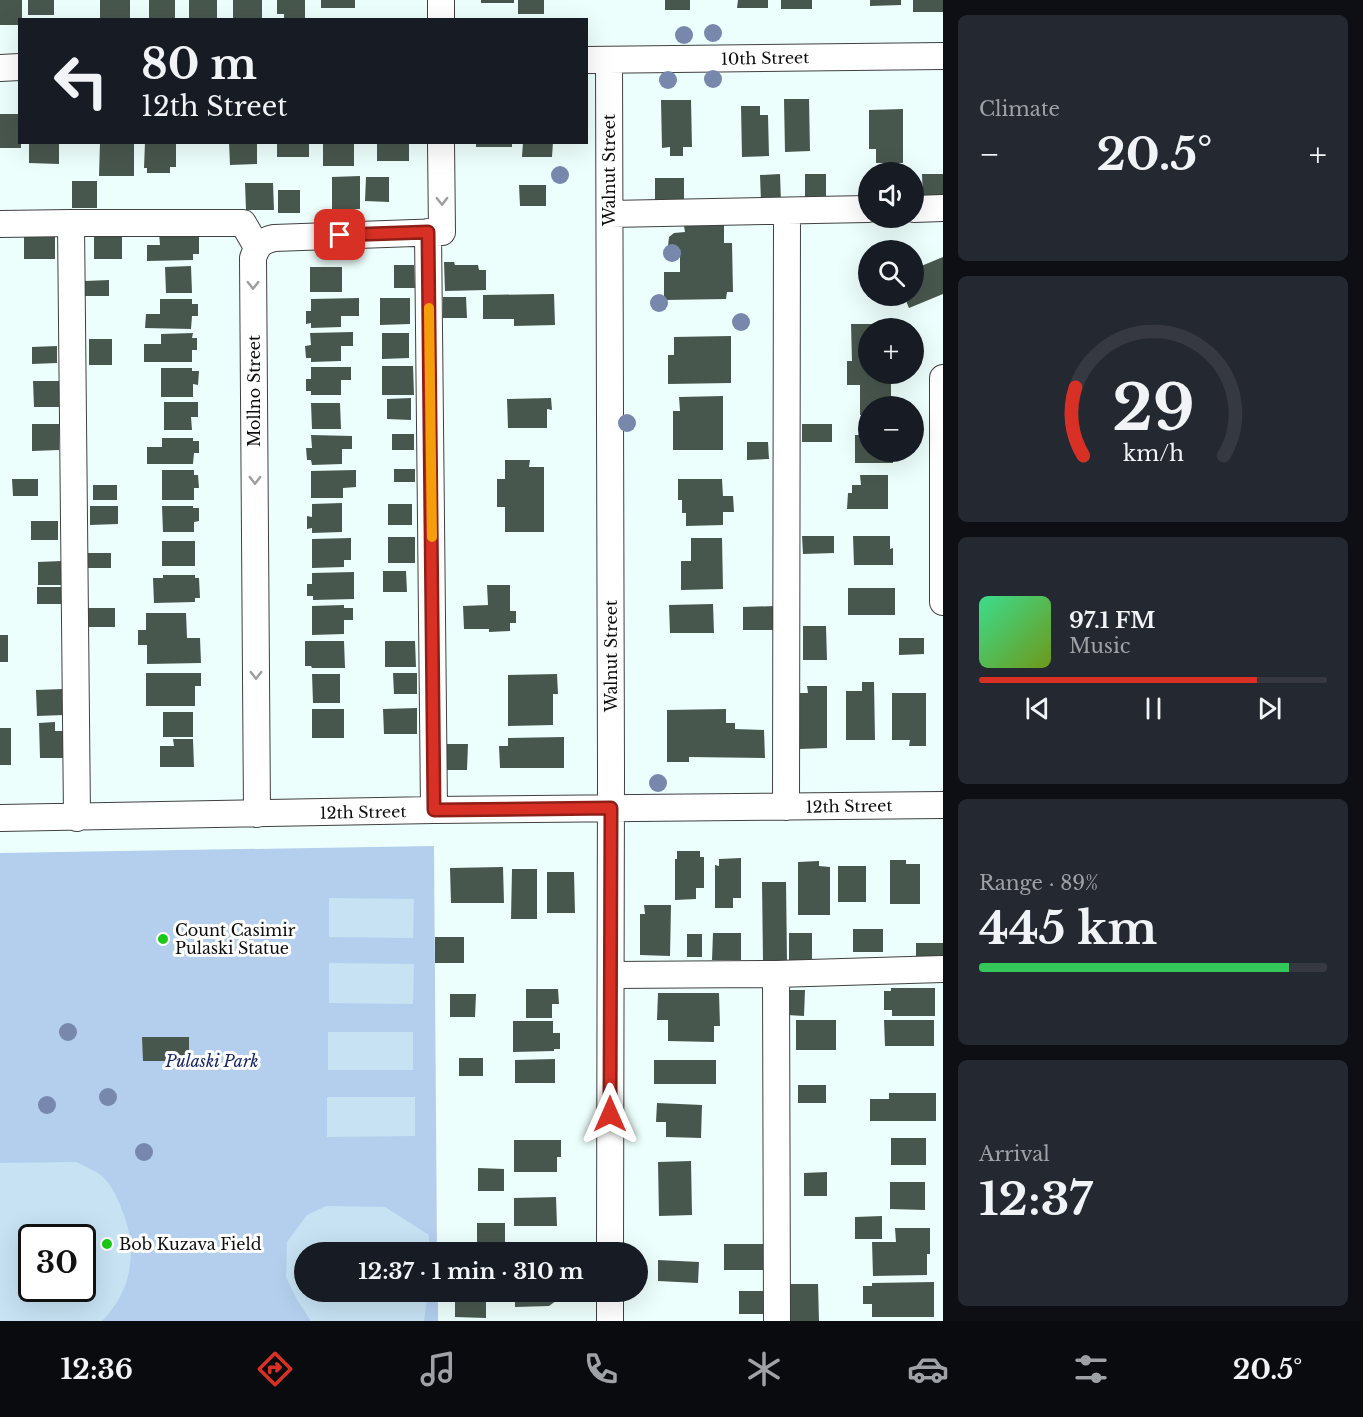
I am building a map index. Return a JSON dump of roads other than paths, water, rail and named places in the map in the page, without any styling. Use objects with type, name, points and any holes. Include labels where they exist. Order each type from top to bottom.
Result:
[{"type":"street","points":[[441,0],[441,18]]},
{"type":"street","name":"10th Street","points":[[598,60],[943,56]]},
{"type":"street","name":"Walnut Street","points":[[598,60],[610,214],[610,1242]]},
{"type":"street","points":[[0,68],[18,68]]},
{"type":"street","points":[[0,224],[243,223],[257,247],[265,240],[274,238],[442,232],[441,144]]},
{"type":"street","points":[[924,209],[943,208]]},
{"type":"street","points":[[610,214],[858,209]]},
{"type":"street","points":[[786,807],[787,211]]},
{"type":"street","points":[[71,223],[77,818]]},
{"type":"street","points":[[428,232],[434,810]]},
{"type":"street","name":"Mollno Street","points":[[257,247],[253,258],[253,270],[258,814]]},
{"type":"street","points":[[943,378],[943,602]]},
{"type":"street","name":"12th Street","points":[[0,818],[434,810],[943,805]]},
{"type":"street","points":[[611,975],[776,974],[943,969]]},
{"type":"street","points":[[776,974],[777,1321]]},
{"type":"street","points":[[609,1321],[610,1302]]},
{"type":"place","name":"Count Casimir Pulaski Statue","points":[[163,939]]},
{"type":"place","name":"Bob Kuzava Field","points":[[107,1244]]},
{"type":"park label","name":"Pulaski Park","points":[[212,1061]]}]
